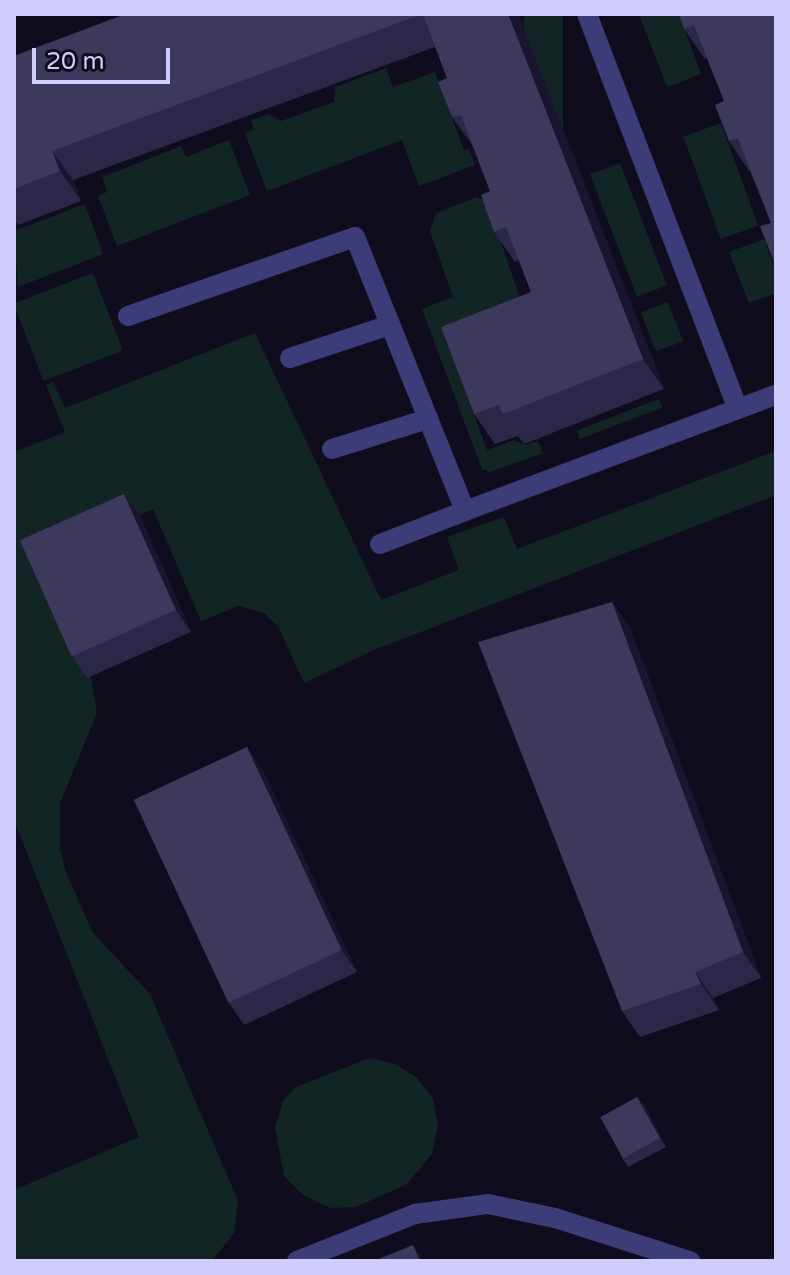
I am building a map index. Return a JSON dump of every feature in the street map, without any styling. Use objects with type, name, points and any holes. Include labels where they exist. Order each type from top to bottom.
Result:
[{"type":"lane","points":[[587,14],[738,409]]},
{"type":"lane","points":[[128,316],[355,237],[465,511]]},
{"type":"lane","points":[[290,358],[390,325]]},
{"type":"lane","points":[[380,544],[776,395]]},
{"type":"lane","points":[[332,449],[428,419]]},
{"type":"lane","points":[[297,1261],[415,1214],[488,1204],[555,1218],[690,1261]]},
{"type":"green space","points":[[524,14],[563,14],[563,135],[524,135]]},
{"type":"green space","points":[[639,14],[679,14],[701,74],[667,87]]},
{"type":"green space","points":[[386,68],[393,87],[435,72],[464,150],[469,149],[475,165],[419,186],[402,140],[267,191],[245,133],[254,129],[251,121],[268,114],[281,121],[334,102],[335,87]]},
{"type":"green space","points":[[721,123],[758,225],[721,239],[683,137]]},
{"type":"green space","points":[[229,140],[250,195],[117,246],[98,196],[107,192],[102,177],[181,146],[186,157]]},
{"type":"green space","points":[[620,163],[667,285],[637,297],[590,174]]},
{"type":"green space","points":[[477,197],[487,202],[527,318],[463,343],[452,355],[487,450],[514,440],[524,445],[538,441],[543,453],[490,472],[482,469],[422,309],[453,297],[430,231],[436,213]]},
{"type":"green space","points":[[85,204],[103,254],[18,287],[14,231]]},
{"type":"green space","points":[[764,239],[776,271],[776,293],[749,303],[729,252]]},
{"type":"green space","points":[[93,273],[123,350],[43,381],[14,303]]},
{"type":"green space","points":[[668,302],[683,341],[656,352],[641,312]]},
{"type":"green space","points":[[255,333],[381,600],[459,570],[447,537],[504,517],[517,549],[776,451],[776,495],[374,650],[304,683],[278,626],[264,613],[238,606],[201,621],[153,509],[36,561],[91,678],[97,713],[60,803],[60,848],[65,870],[93,933],[150,994],[238,1201],[234,1233],[212,1261],[14,1261],[14,1190],[139,1137],[14,820],[14,452],[65,432],[46,385],[53,382],[65,408]]},
{"type":"green space","points":[[659,399],[662,407],[580,439],[577,431]]},
{"type":"green space","points":[[370,1058],[395,1064],[417,1078],[433,1099],[438,1125],[432,1154],[407,1184],[356,1207],[331,1208],[303,1195],[284,1176],[275,1128],[283,1101],[296,1087]]},
{"type":"building","points":[[126,14],[422,14],[52,151],[60,171],[14,189],[14,56]]},
{"type":"building","points":[[423,14],[508,14],[643,359],[503,414],[499,405],[474,414],[441,327],[531,292],[506,227],[494,232],[481,195],[490,191],[461,115],[452,117],[438,82],[447,78]]},
{"type":"building","points":[[679,14],[776,14],[776,267],[760,226],[771,223],[738,138],[729,141],[715,105],[724,101],[694,25],[684,29]]},
{"type":"building","points":[[124,494],[176,610],[72,656],[20,540]]},
{"type":"building","points":[[612,602],[743,952],[695,972],[701,984],[622,1011],[478,642]]},
{"type":"building","points":[[247,747],[342,950],[228,1003],[134,800]]},
{"type":"building","points":[[637,1097],[660,1138],[623,1158],[600,1117]]},
{"type":"building","points":[[413,1245],[420,1261],[374,1261]]}]
